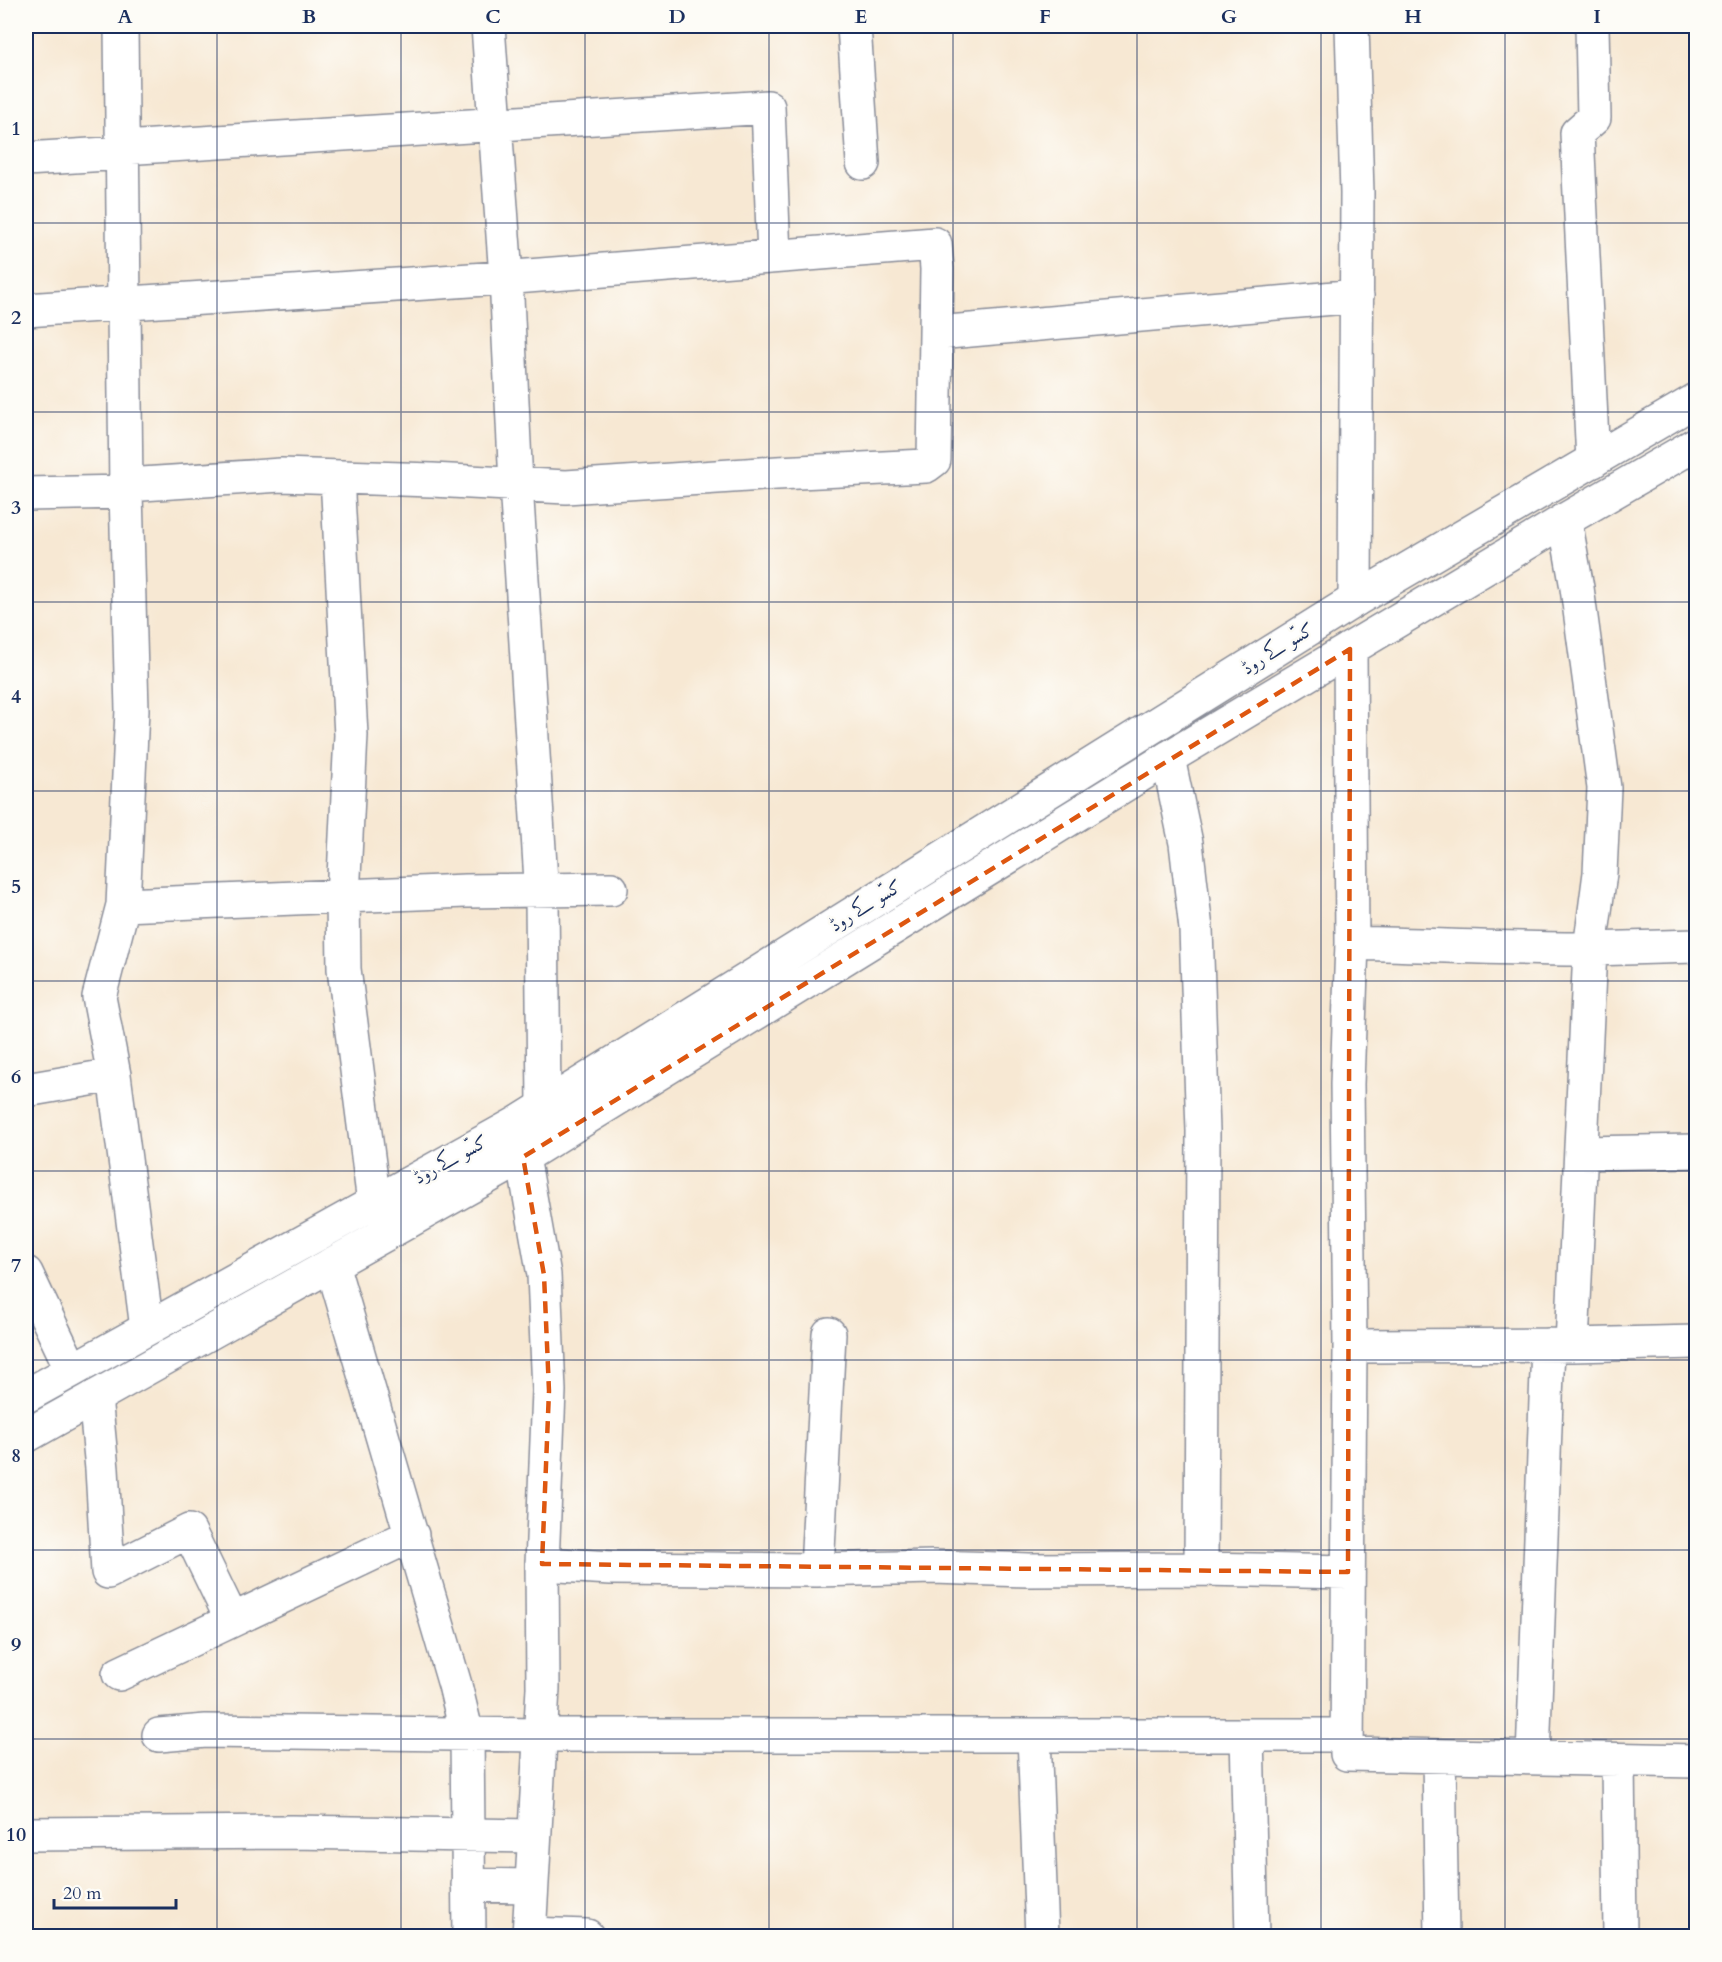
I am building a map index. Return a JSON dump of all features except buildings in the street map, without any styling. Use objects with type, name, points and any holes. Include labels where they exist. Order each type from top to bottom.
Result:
[{"type":"street","points":[[122,26],[126,488],[132,710],[123,905],[99,997],[114,1075],[147,1328]]},
{"type":"street","points":[[488,26],[506,277],[516,484],[542,889],[544,1107]]},
{"type":"street","points":[[854,26],[863,163]]},
{"type":"street","points":[[1352,26],[1357,194],[1355,600]]},
{"type":"street","points":[[1592,26],[1594,118],[1577,133],[1593,461]]},
{"type":"street","points":[[26,159],[123,150],[768,107],[774,256]]},
{"type":"street","points":[[26,310],[506,277],[934,244],[937,268],[934,460],[926,466],[777,472],[566,487],[281,475],[26,495]]},
{"type":"street","points":[[937,333],[1357,296]]},
{"type":"street","name":"کسّو کے روڈ","points":[[26,1396],[544,1107],[1355,600],[1696,400]]},
{"type":"street","name":"کسّو کے روڈ","points":[[26,1436],[523,1157],[1168,758],[1696,444]]},
{"type":"street","points":[[337,477],[351,735],[344,897],[344,969],[374,1203]]},
{"type":"street","points":[[1533,1758],[1560,1345],[1581,1153],[1590,950],[1600,873],[1604,788],[1579,599],[1565,520]]},
{"type":"street","points":[[1350,649],[1352,943],[1347,1084],[1350,1346],[1347,1754],[1696,1761]]},
{"type":"street","points":[[1168,758],[1186,843],[1196,930],[1203,1131],[1201,1569]]},
{"type":"street","points":[[123,905],[542,889],[611,889]]},
{"type":"street","points":[[1352,943],[1590,950],[1696,946]]},
{"type":"street","points":[[26,1090],[114,1075]]},
{"type":"street","points":[[1581,1153],[1696,1151]]},
{"type":"street","points":[[523,1157],[544,1275],[549,1380],[542,1564],[543,1688],[529,1935],[587,1936]]},
{"type":"street","points":[[332,1264],[412,1535],[467,1735],[469,1936]]},
{"type":"street","points":[[26,1273],[72,1370]]},
{"type":"street","points":[[817,1570],[829,1334]]},
{"type":"street","points":[[1350,1346],[1696,1342]]},
{"type":"street","points":[[95,1397],[108,1572],[189,1531],[232,1620]]},
{"type":"street","points":[[118,1674],[412,1535]]},
{"type":"street","points":[[542,1564],[611,1568],[817,1570],[933,1567],[1029,1570],[1201,1569],[1348,1572]]},
{"type":"street","points":[[159,1735],[206,1731],[467,1735],[1347,1735]]},
{"type":"street","points":[[1247,1735],[1252,1936]]},
{"type":"street","points":[[1034,1736],[1042,1936]]},
{"type":"street","points":[[1439,1756],[1442,1936]]},
{"type":"street","points":[[1618,1760],[1620,1936]]},
{"type":"street","points":[[26,1834],[292,1832],[534,1836]]},
{"type":"street","points":[[468,1885],[531,1886]]},
{"type":"highlighted area","points":[[1350,649],[1348,1572],[542,1564],[549,1391],[544,1275],[523,1157]]}]
